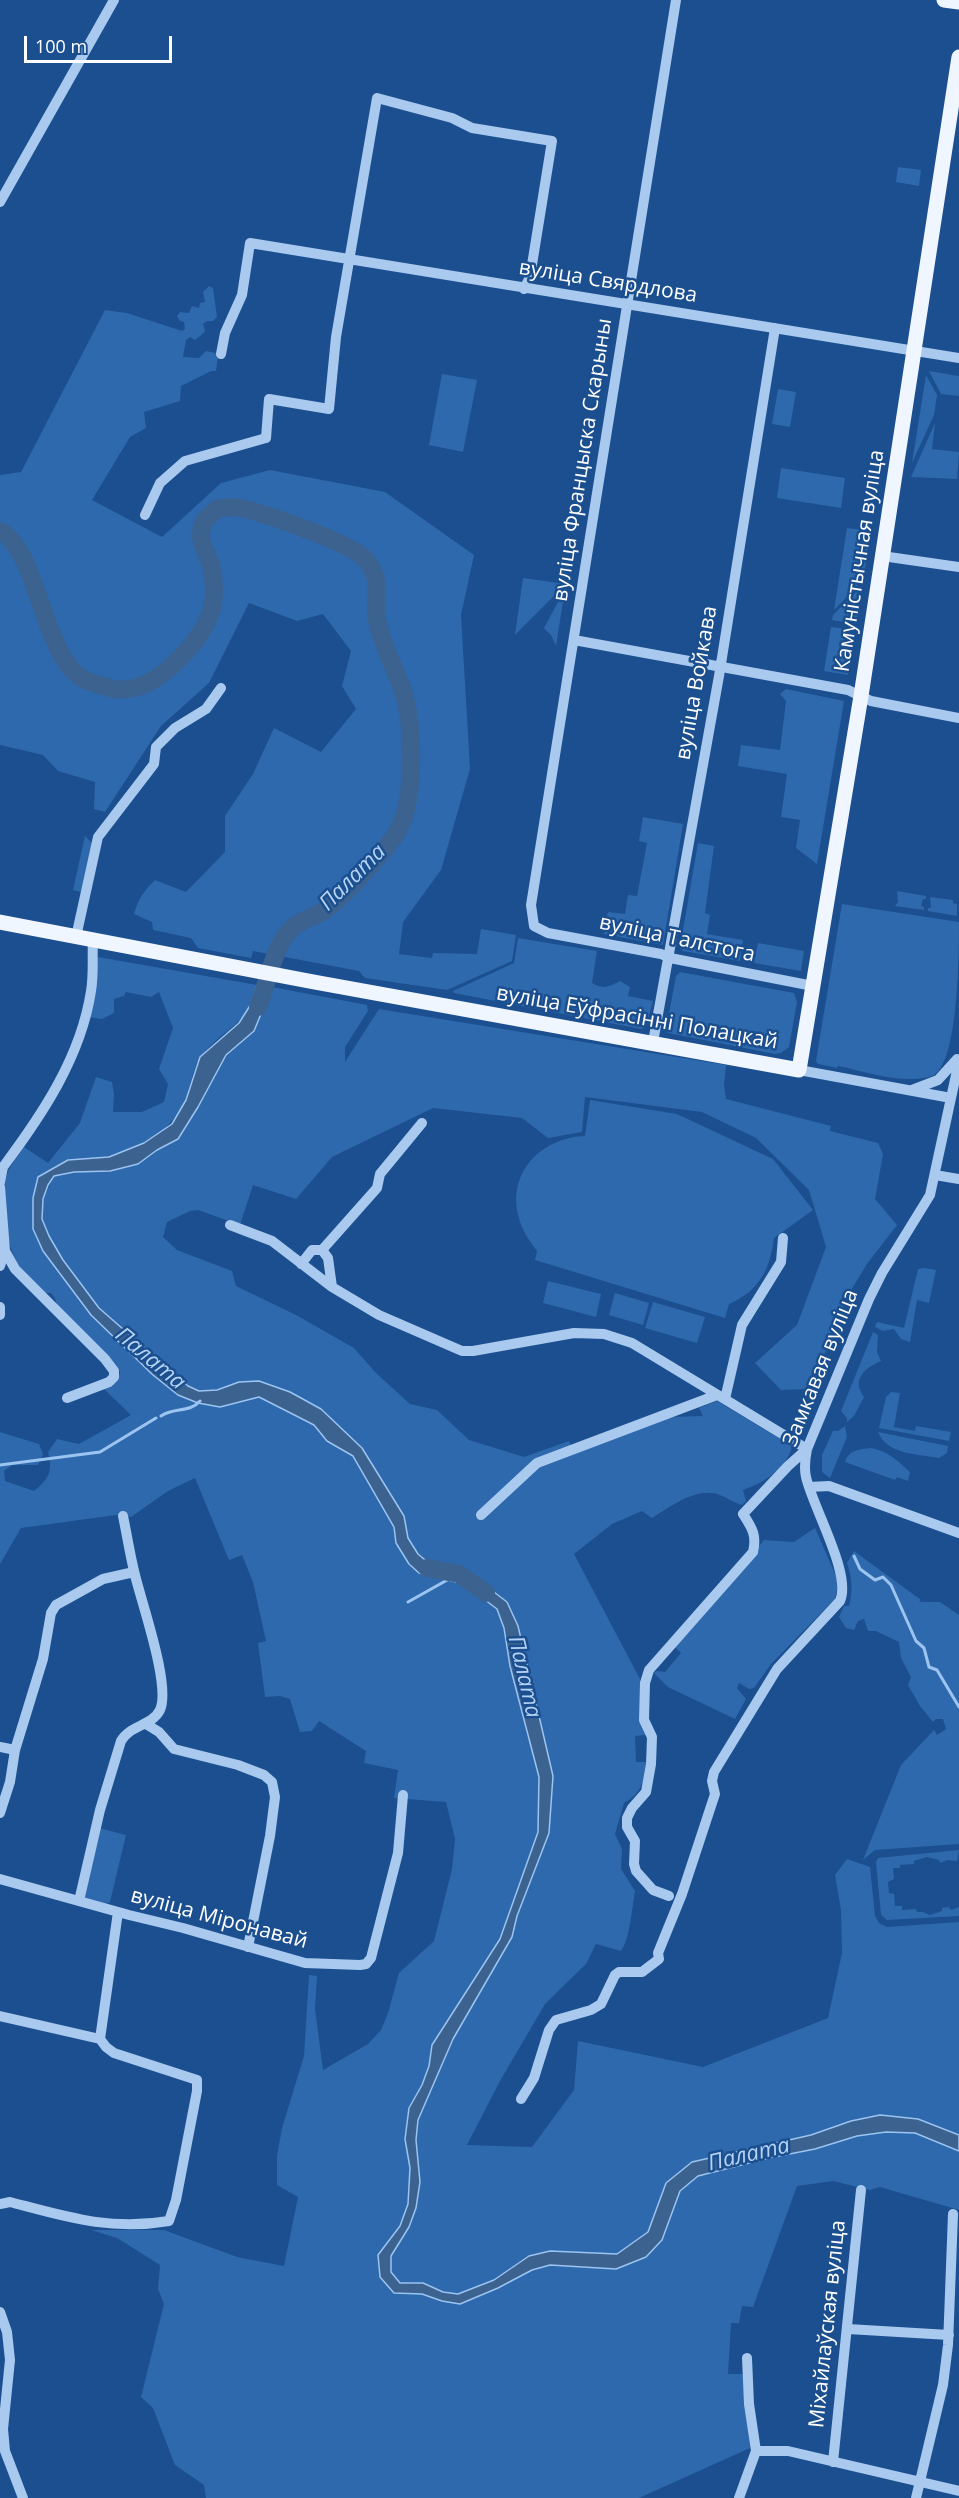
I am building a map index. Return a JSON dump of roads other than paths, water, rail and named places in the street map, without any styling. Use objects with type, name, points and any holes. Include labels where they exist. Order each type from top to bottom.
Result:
[{"type":"main road","points":[[944,0],[959,2]]},
{"type":"main road","name":"Камуністычная вуліца","points":[[799,1070],[861,696],[959,57]]},
{"type":"main road","points":[[0,922],[93,940]]},
{"type":"main road","name":"вуліца Еўфрасінні Полацкай","points":[[93,940],[799,1070]]},
{"type":"street","points":[[0,202],[114,0]]},
{"type":"street","name":"вуліца Францыска Скарыны","points":[[534,926],[531,905],[676,0]]},
{"type":"street","points":[[145,515],[160,483],[185,461],[266,438],[268,399],[329,409],[336,338],[377,98],[452,118],[472,128],[552,141],[530,277],[524,289]]},
{"type":"street","name":"вуліца Свярдлова","points":[[221,354],[225,333],[242,295],[250,243],[959,358]]},
{"type":"street","name":"вуліца Войкава","points":[[653,1042],[670,958],[720,667],[775,328]]},
{"type":"street","points":[[882,556],[959,567]]},
{"type":"street","points":[[574,640],[848,690],[872,701],[959,718]]},
{"type":"street","points":[[76,937],[99,837],[154,764],[156,747],[175,728],[206,709],[221,688]]},
{"type":"street","name":"вуліца Талстога","points":[[534,926],[548,933],[813,986]]},
{"type":"street","points":[[0,1182],[3,1167],[56,1090],[81,1030],[92,988],[93,940]]},
{"type":"street","points":[[910,1091],[939,1080],[959,1058]]},
{"type":"street","name":"Замкавая вуліца","points":[[521,2099],[534,2078],[549,2030],[556,2020],[591,2010],[601,2004],[615,1975],[619,1972],[642,1972],[659,1959],[658,1953],[667,1927],[677,1910],[715,1794],[712,1781],[714,1772],[773,1675],[840,1601],[844,1593],[842,1575],[809,1486],[805,1462],[807,1449],[869,1299],[882,1273],[922,1210],[935,1175],[959,1058]]},
{"type":"street","name":"вуліца Еўфрасінні Полацкай","points":[[799,1070],[951,1098]]},
{"type":"street","points":[[301,1264],[312,1250],[322,1250],[377,1188],[380,1174],[422,1123]]},
{"type":"street","points":[[935,1175],[959,1179]]},
{"type":"street","points":[[0,1187],[5,1251],[0,1266]]},
{"type":"street","points":[[230,1225],[272,1241],[332,1287],[379,1315],[462,1351],[574,1333],[604,1334],[645,1349],[807,1449],[743,1514],[755,1532],[756,1541],[753,1552],[649,1670],[645,1683],[644,1720],[652,1737],[651,1764],[646,1792],[632,1808],[627,1818],[627,1827],[634,1841],[636,1872],[653,1890],[669,1896]]},
{"type":"street","points":[[721,1397],[742,1324],[781,1262],[783,1238]]},
{"type":"street","points":[[322,1250],[328,1257],[332,1287]]},
{"type":"street","points":[[5,1251],[15,1269],[105,1359],[114,1371],[114,1377],[109,1382],[67,1398]]},
{"type":"street","points":[[0,1308],[0,1315]]},
{"type":"street","points":[[482,1515],[537,1463],[721,1397]]},
{"type":"street","points":[[809,1486],[829,1486],[959,1533]]},
{"type":"street","points":[[79,1901],[100,1810],[121,1741],[126,1733],[146,1724],[159,1712],[164,1699],[162,1679],[134,1572],[123,1516]]},
{"type":"street","points":[[0,1814],[10,1782],[15,1750],[43,1659],[51,1613],[56,1605],[79,1591],[104,1579],[134,1572]]},
{"type":"street","points":[[146,1724],[159,1732],[174,1749],[238,1765],[264,1774],[272,1782],[275,1797],[270,1836],[248,1947]]},
{"type":"street","points":[[0,1747],[15,1750]]},
{"type":"street","name":"вуліца Міронавай","points":[[0,1879],[305,1964],[366,1964],[371,1958],[398,1853],[403,1795]]},
{"type":"street","points":[[100,2039],[118,1912]]},
{"type":"street","points":[[0,2016],[100,2039],[114,2053],[197,2080],[197,2091],[176,2200],[169,2221],[149,2225],[92,2223],[10,2202],[0,2204]]},
{"type":"street","name":"Міхайлаўская вуліца","points":[[833,2462],[861,2190]]},
{"type":"street","points":[[916,2498],[943,2385],[949,2335],[952,2214]]},
{"type":"street","points":[[0,2312],[7,2332],[10,2360],[3,2429],[5,2451],[23,2498]]},
{"type":"street","points":[[848,2329],[949,2335]]},
{"type":"street","points":[[739,2498],[756,2451],[749,2403],[747,2358]]},
{"type":"street","points":[[756,2451],[788,2451],[959,2491]]},
{"type":"water","points":[[257,985],[272,987],[254,1031],[226,1055],[178,1139],[157,1150],[138,1164],[110,1171],[74,1172],[54,1176],[43,1199],[42,1219],[63,1260],[99,1308],[188,1386],[199,1391],[217,1390],[239,1382],[259,1381],[290,1392],[321,1409],[362,1448],[404,1516],[408,1538],[418,1554],[431,1565],[490,1589],[507,1602],[518,1626],[553,1776],[549,1833],[517,1916],[512,1937],[453,2039],[418,2120],[416,2140],[420,2182],[416,2208],[409,2227],[391,2256],[391,2272],[400,2283],[423,2283],[443,2292],[458,2294],[494,2280],[529,2256],[550,2251],[617,2254],[648,2232],[666,2183],[692,2162],[811,2135],[851,2121],[880,2115],[918,2119],[959,2135],[959,2151],[915,2133],[886,2132],[857,2136],[815,2149],[698,2176],[680,2191],[662,2240],[646,2257],[616,2269],[550,2265],[532,2270],[460,2304],[422,2294],[394,2293],[380,2277],[378,2255],[400,2226],[408,2204],[410,2168],[405,2139],[409,2108],[422,2085],[429,2066],[432,2045],[500,1939],[538,1832],[539,1777],[510,1666],[504,1628],[497,1609],[464,1584],[419,1573],[409,1564],[396,1543],[394,1527],[353,1456],[327,1441],[314,1425],[259,1397],[220,1407],[198,1403],[178,1395],[153,1375],[91,1315],[43,1251],[33,1229],[33,1198],[38,1177],[68,1160],[109,1157],[144,1143],[172,1124],[186,1100],[200,1057],[239,1023],[251,1004]]},
{"type":"waterway","name":"Палата","points":[[0,531],[13,541],[23,558],[48,624],[67,664],[83,679],[98,685],[120,689],[137,687],[161,675],[189,648],[207,622],[213,603],[214,586],[211,565],[201,533],[204,522],[217,509],[240,508],[306,529],[357,552],[371,567],[377,588],[376,611],[379,629],[402,688],[409,720],[411,758],[405,813],[395,836],[353,884],[324,911],[299,923],[286,935],[280,944],[258,1007]]},
{"type":"waterway","points":[[161,1416],[191,1407],[200,1401]]},
{"type":"waterway","points":[[0,1465],[100,1452],[156,1418]]},
{"type":"waterway","points":[[854,1556],[860,1569],[875,1580],[883,1577],[891,1585],[916,1641],[924,1648],[929,1667],[937,1670],[959,1707]]},
{"type":"waterway","name":"Палата","points":[[427,1568],[459,1574],[486,1593]]},
{"type":"waterway","points":[[408,1602],[449,1579]]}]
